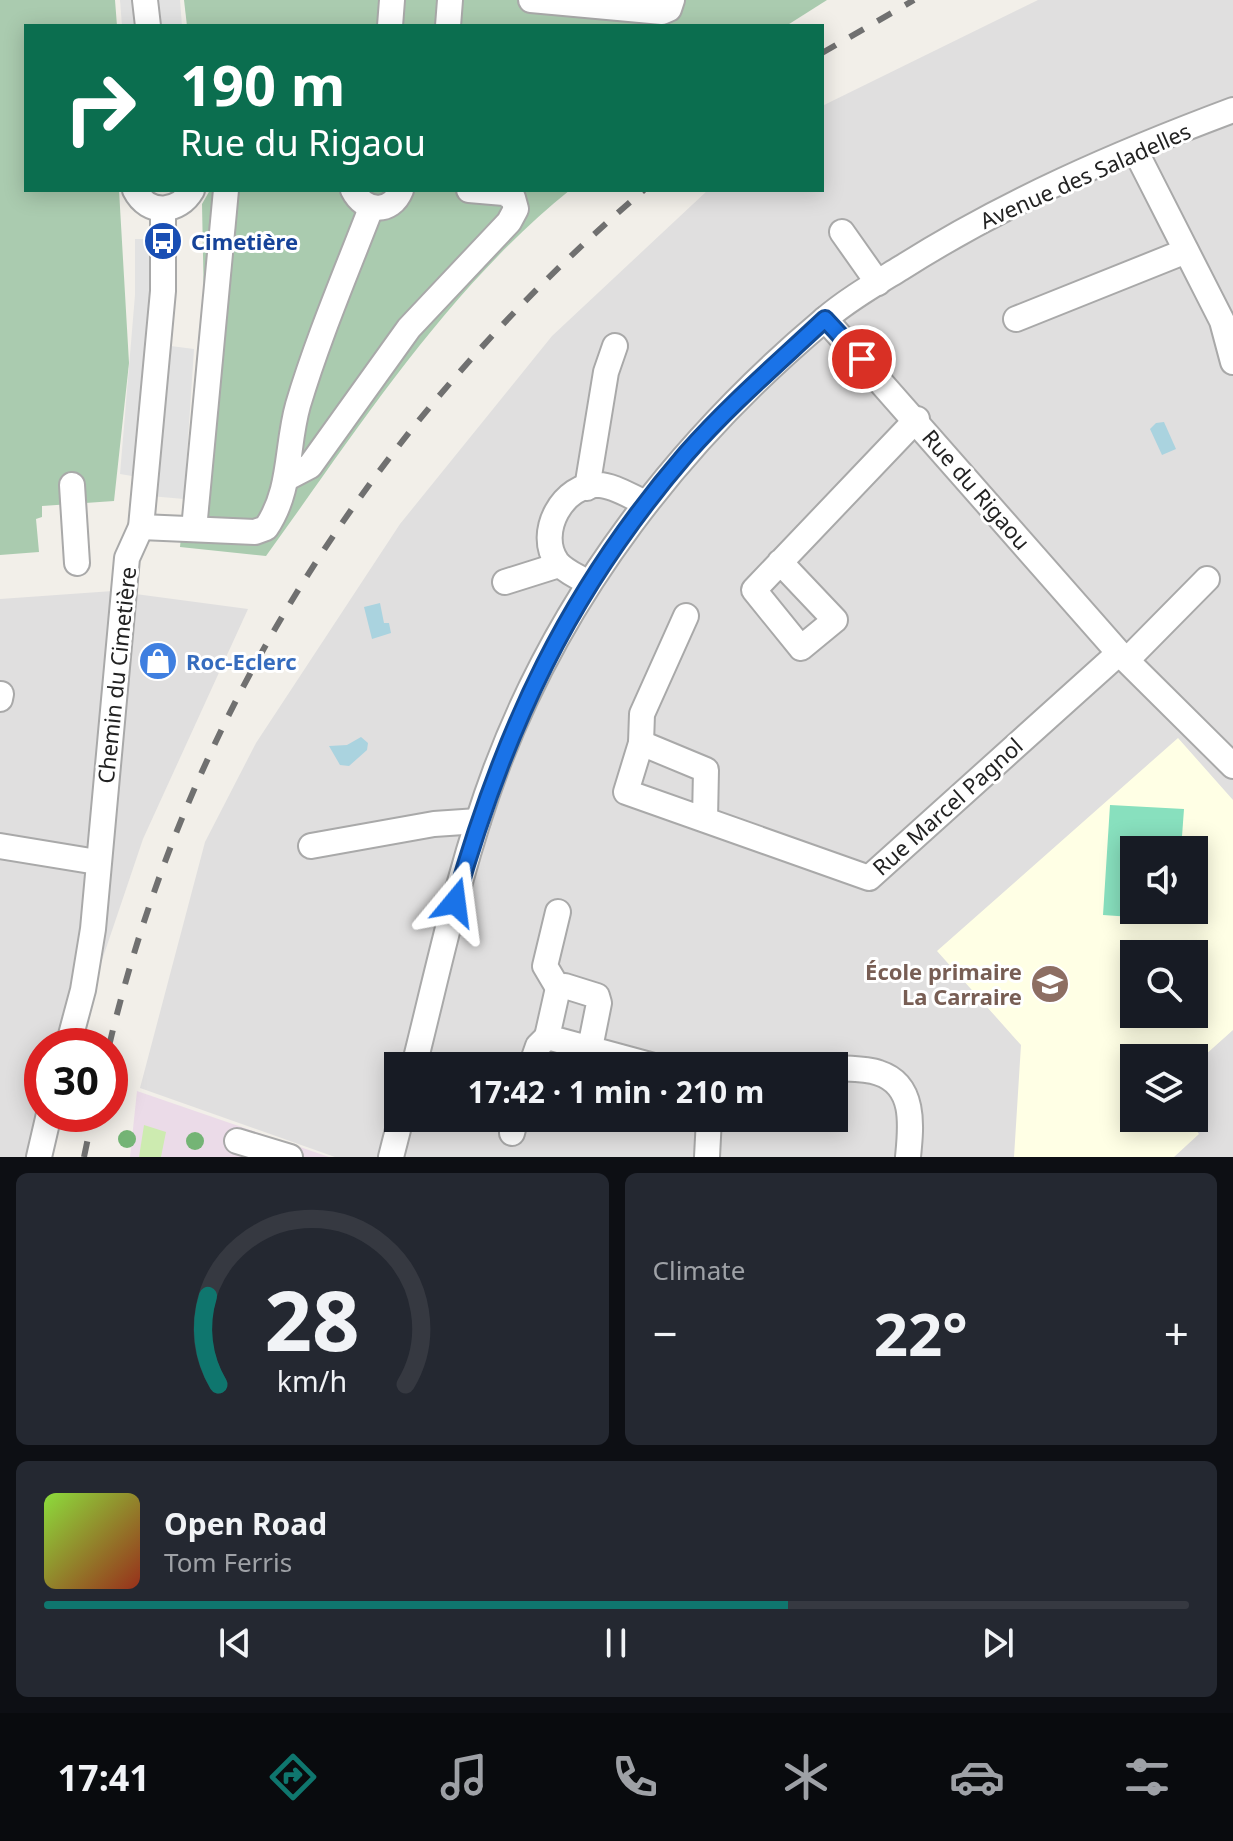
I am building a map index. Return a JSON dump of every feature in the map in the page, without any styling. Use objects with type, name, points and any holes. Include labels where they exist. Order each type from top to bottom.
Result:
[{"type":"street","points":[[145,0],[148,24]]},
{"type":"street","points":[[448,24],[450,0]]},
{"type":"street","points":[[531,0],[662,12],[669,9],[672,0]]},
{"type":"street","name":"Avenue des Saladelles","points":[[418,1052],[478,821],[513,727],[588,583],[646,503],[727,410],[825,319],[878,283],[994,213],[1233,110]]},
{"type":"street","points":[[1135,150],[1222,321],[1233,362]]},
{"type":"street","points":[[136,192],[144,202],[163,209],[180,205],[190,192]]},
{"type":"street","points":[[194,529],[226,192]]},
{"type":"street","points":[[355,192],[371,208]]},
{"type":"street","points":[[371,208],[388,206],[399,192]]},
{"type":"street","points":[[287,478],[300,474],[310,466],[409,328],[509,222],[516,209],[513,198],[492,192]]},
{"type":"street","points":[[141,527],[255,532],[266,528],[278,511],[287,478],[291,430],[304,384],[371,208]]},
{"type":"street","name":"Chemin du Cimetière","points":[[73,1028],[93,929],[127,558],[141,527],[163,291],[163,209]]},
{"type":"street","points":[[842,232],[878,283]]},
{"type":"street","points":[[1016,319],[1186,251]]},
{"type":"street","name":"Rue du Rigaou","points":[[825,319],[917,419],[1123,657],[1233,766]]},
{"type":"street","points":[[587,488],[606,372],[615,346]]},
{"type":"street","points":[[780,562],[917,419]]},
{"type":"street","points":[[72,485],[77,563]]},
{"type":"street","points":[[588,583],[559,565],[551,551],[551,524],[574,491],[600,485],[646,503]]},
{"type":"street","points":[[505,582],[559,565]]},
{"type":"street","points":[[1123,657],[1207,579]]},
{"type":"street","name":"Rue Marcel Pagnol","points":[[686,616],[642,714],[641,743],[626,792],[869,878],[1123,657]]},
{"type":"street","points":[[641,743],[706,770],[705,819]]},
{"type":"street","points":[[311,846],[434,824],[478,821]]},
{"type":"street","points":[[0,846],[97,862]]},
{"type":"street","points":[[536,1052],[547,1037],[558,988],[545,966],[558,912]]},
{"type":"street","points":[[558,988],[565,986],[597,996],[599,1003],[590,1048]]},
{"type":"street","points":[[547,1037],[604,1052]]},
{"type":"street","points":[[848,1069],[881,1073],[896,1085],[910,1105],[912,1116],[908,1157]]},
{"type":"street","points":[[39,1157],[45,1132]]},
{"type":"street","points":[[391,1157],[397,1132]]},
{"type":"street","points":[[707,1157],[708,1132]]},
{"type":"street","points":[[237,1141],[290,1157]]},
{"type":"shaded area","points":[[0,0],[115,0],[117,24],[24,24],[24,192],[119,192],[129,363],[114,501],[42,506],[42,517],[36,519],[39,552],[0,555]]},
{"type":"shaded area","points":[[120,0],[180,0],[182,24],[122,24]]},
{"type":"shaded area","points":[[184,0],[827,0],[789,24],[187,24]]},
{"type":"shaded area","points":[[1038,0],[1233,0],[1233,1157],[335,1157],[140,1088],[205,842],[256,743],[400,524],[552,336],[706,192],[824,192],[824,105]]},
{"type":"shaded area","points":[[209,192],[568,192],[525,229],[444,316],[370,411],[266,556],[180,547],[204,305],[202,204]]},
{"type":"shaded area","points":[[135,239],[159,239],[163,345],[194,349],[184,499],[150,496],[150,479],[120,474],[135,295]]},
{"type":"shaded area","points":[[113,591],[248,609],[143,839],[79,1028],[24,1028],[24,1132],[39,1132],[36,1157],[0,1157],[0,599]]},
{"type":"shaded area","name":"École primaire La Carraire","points":[[1178,738],[1233,800],[1233,1030],[1208,1052],[1208,1044],[1120,1044],[1120,1132],[1199,1134],[1174,1157],[1014,1157],[1021,1045],[937,951]]},
{"type":"shaded area","points":[[137,1091],[329,1157],[130,1157]]},
{"type":"green space","points":[[1110,805],[1184,809],[1182,836],[1120,836],[1120,916],[1103,915]]},
{"type":"green space","points":[[144,1125],[166,1132],[161,1157],[139,1157]]},
{"type":"water","points":[[1164,422],[1176,449],[1162,455],[1150,429],[1156,423]]},
{"type":"water","points":[[380,603],[384,623],[389,623],[391,633],[372,639],[364,607]]},
{"type":"water","points":[[361,737],[368,743],[367,750],[349,766],[340,765],[329,746],[347,745]]},
{"type":"railway","points":[[824,52],[914,0]]},
{"type":"railway","points":[[114,1028],[144,921],[190,800],[244,685],[308,575],[380,471],[460,372],[548,278],[642,192]]},
{"type":"railway","points":[[84,1157],[89,1132]]},
{"type":"place","name":"Cimetière","points":[[163,241]]},
{"type":"place","name":"Roc-Eclerc","points":[[158,661]]},
{"type":"place","name":"École primaire La Carraire","points":[[1050,984]]},
{"type":"route","points":[[455,902],[496,769],[534,682],[588,583],[646,503],[727,410],[825,319],[862,359]]}]
